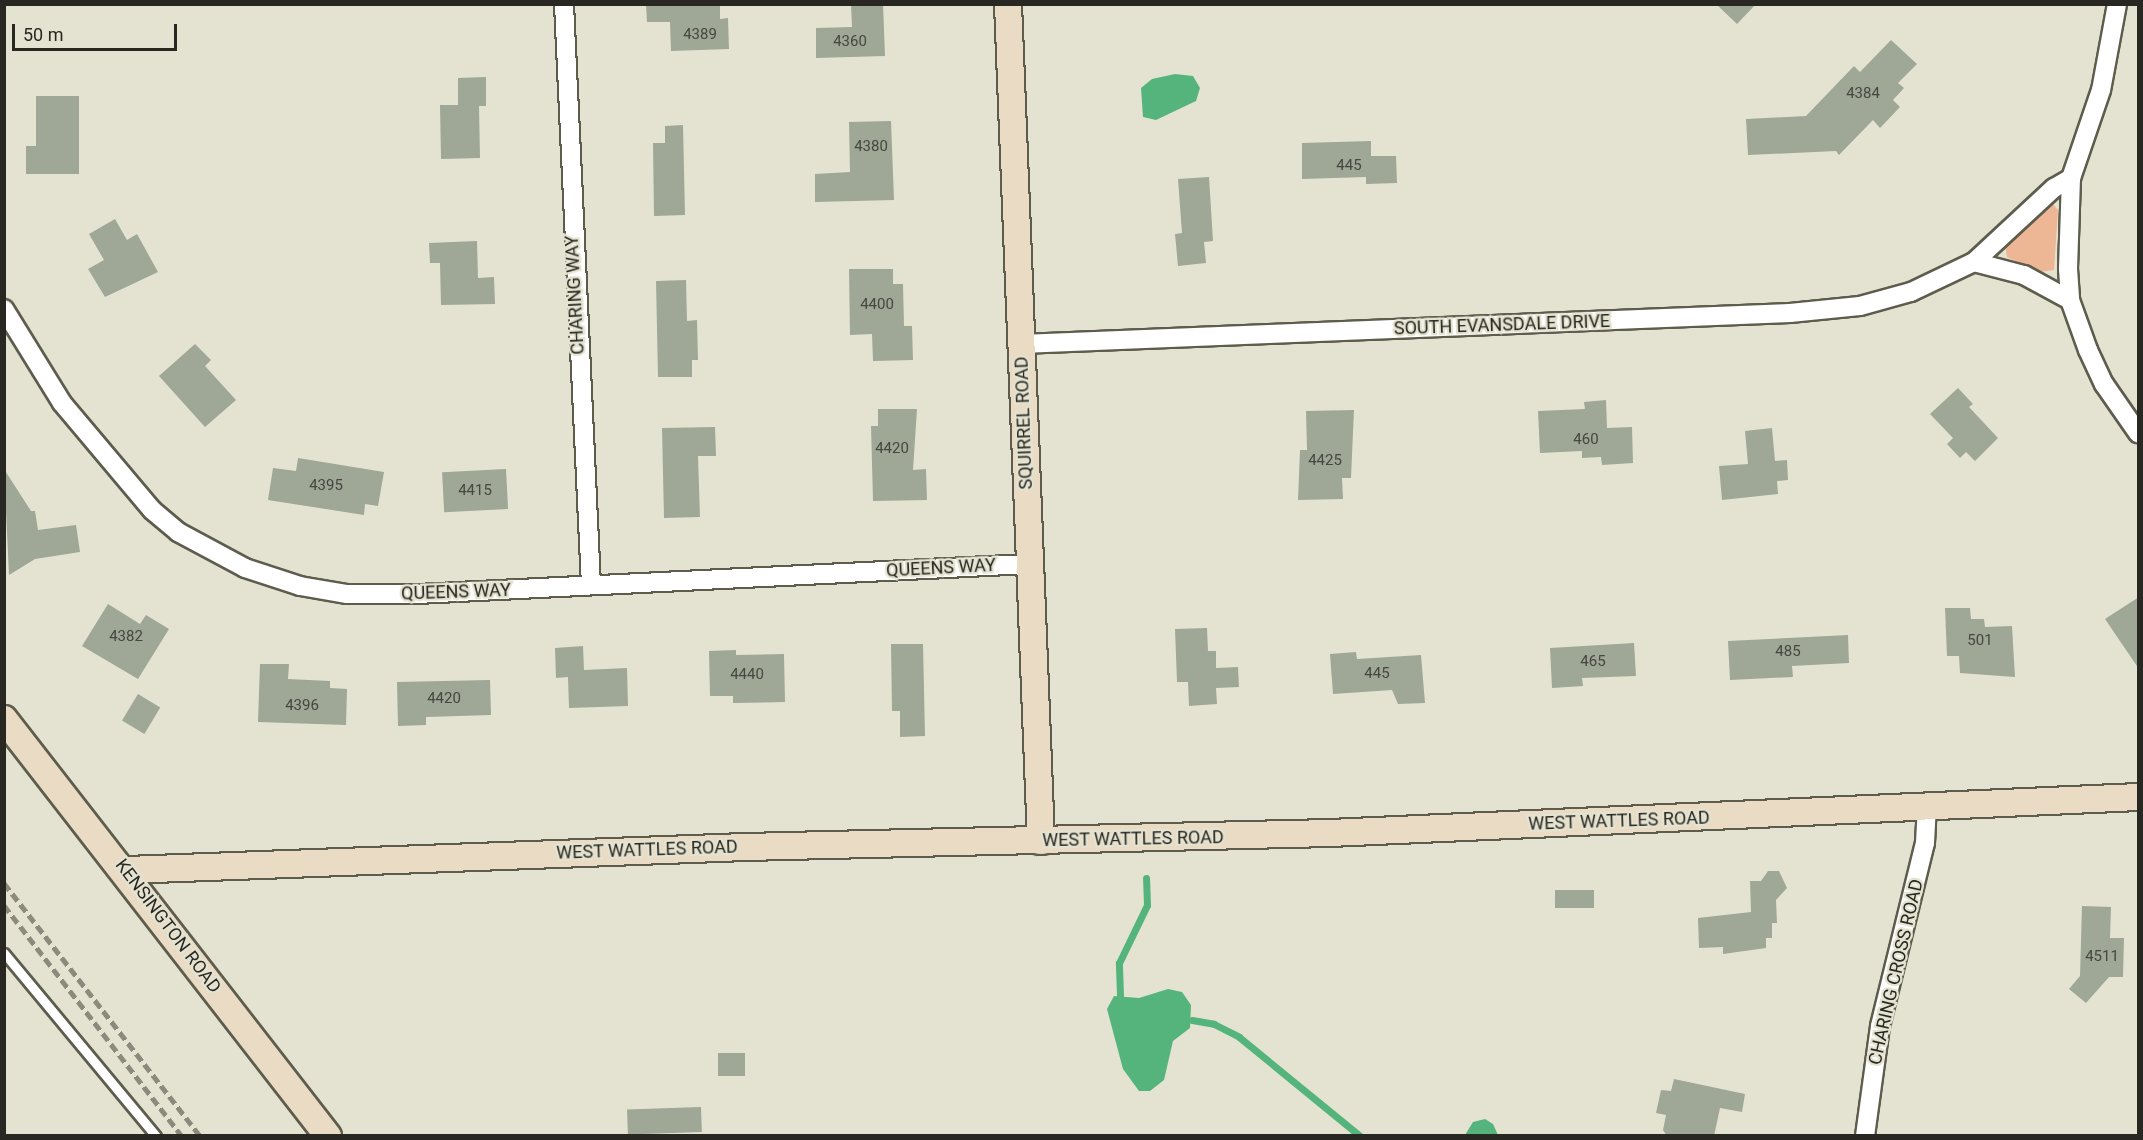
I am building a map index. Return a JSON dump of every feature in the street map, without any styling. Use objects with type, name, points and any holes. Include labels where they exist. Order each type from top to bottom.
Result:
[{"type":"street","name":"CHARING WAY","points":[[564,4],[591,585]]},
{"type":"street","name":"SQUIRREL ROAD","points":[[1008,4],[1041,841]]},
{"type":"street","points":[[2116,4],[2101,90],[2071,178],[2070,300],[2095,367],[2139,433]]},
{"type":"street","points":[[1974,262],[2054,188],[2071,178]]},
{"type":"street","name":"SOUTH EVANSDALE DRIVE","points":[[1021,344],[1826,311],[1892,299],[1974,262]]},
{"type":"street","points":[[1974,262],[2024,274],[2070,300]]},
{"type":"street","name":"QUEENS WAY","points":[[4,309],[62,403],[124,481],[178,531],[245,568],[300,586],[347,594],[1029,564]]},
{"type":"street","name":"KENSINGTON ROAD","points":[[4,719],[127,870],[328,1136]]},
{"type":"street","name":"WEST WATTLES ROAD","points":[[127,870],[745,847],[1041,841],[1927,808],[2139,797]]},
{"type":"street","name":"CHARING CROSS ROAD","points":[[1865,1136],[1880,1026],[1926,843],[1927,808]]},
{"type":"lane","points":[[4,953],[156,1136]]},
{"type":"shaded area","points":[[1175,74],[1193,76],[1200,88],[1196,101],[1156,120],[1143,117],[1141,88],[1152,79]]},
{"type":"shaded area","points":[[2053,204],[2058,210],[2054,270],[2039,272],[2007,257],[2005,244],[2044,207]]},
{"type":"shaded area","points":[[1168,989],[1182,992],[1191,1005],[1190,1028],[1173,1041],[1164,1080],[1150,1091],[1139,1091],[1123,1069],[1107,1009],[1114,996],[1139,998]]},
{"type":"shaded area","points":[[1485,1119],[1493,1124],[1498,1135],[1465,1135],[1473,1122]]},
{"type":"building","points":[[646,4],[720,4],[720,19],[728,18],[729,49],[671,51],[670,22],[647,22]]},
{"type":"building","points":[[851,4],[883,4],[885,56],[816,58],[816,28],[852,27]]},
{"type":"building","points":[[1716,4],[1756,4],[1737,24]]},
{"type":"building","points":[[1891,40],[1917,64],[1898,83],[1904,88],[1893,100],[1900,107],[1880,128],[1873,120],[1839,155],[1836,151],[1748,155],[1746,119],[1806,116],[1854,66],[1860,72]]},
{"type":"building","points":[[486,77],[486,106],[479,106],[480,158],[441,159],[440,105],[458,105],[458,78]]},
{"type":"building","points":[[36,96],[79,96],[79,174],[26,174],[26,146],[36,146]]},
{"type":"building","points":[[891,121],[894,200],[815,202],[815,174],[850,172],[849,122]]},
{"type":"building","points":[[683,125],[685,215],[654,216],[653,143],[665,143],[665,126]]},
{"type":"building","points":[[1371,141],[1371,156],[1396,156],[1397,183],[1366,184],[1366,177],[1302,179],[1302,143]]},
{"type":"building","points":[[1209,177],[1213,241],[1204,242],[1206,263],[1178,266],[1175,234],[1182,233],[1178,179]]},
{"type":"building","points":[[115,219],[127,240],[137,234],[158,272],[105,297],[88,269],[104,260],[89,234]]},
{"type":"building","points":[[477,241],[478,278],[494,277],[495,304],[441,305],[440,263],[430,263],[429,243]]},
{"type":"building","points":[[849,269],[893,269],[893,284],[903,284],[904,326],[912,326],[913,360],[873,361],[872,334],[850,335]]},
{"type":"building","points":[[686,280],[687,321],[697,320],[698,360],[692,360],[692,377],[658,377],[656,281]]},
{"type":"building","points":[[195,344],[211,360],[205,366],[236,400],[205,427],[159,376]]},
{"type":"building","points":[[1958,388],[1973,404],[1969,407],[1998,438],[1975,461],[1966,452],[1960,458],[1947,444],[1953,438],[1930,414]]},
{"type":"building","points":[[1606,400],[1607,428],[1632,427],[1633,463],[1602,465],[1601,457],[1582,458],[1582,451],[1540,453],[1538,411],[1585,409],[1584,402]]},
{"type":"building","points":[[878,409],[917,409],[913,470],[926,469],[927,500],[873,501],[871,426],[878,426]]},
{"type":"building","points":[[1354,410],[1351,478],[1342,478],[1343,499],[1298,500],[1300,450],[1307,450],[1306,411]]},
{"type":"building","points":[[715,427],[716,456],[698,456],[700,517],[664,518],[662,428]]},
{"type":"building","points":[[1772,428],[1775,461],[1787,460],[1788,480],[1777,481],[1778,494],[1722,500],[1719,466],[1748,464],[1745,431]]},
{"type":"building","points":[[298,458],[384,472],[378,506],[365,504],[364,515],[268,500],[273,468],[296,471]]},
{"type":"building","points":[[4,469],[31,511],[35,511],[38,530],[76,525],[80,552],[35,559],[9,575]]},
{"type":"building","points":[[506,469],[508,509],[444,512],[442,472]]},
{"type":"building","points":[[2139,597],[2139,669],[2105,619]]},
{"type":"building","points":[[108,604],[140,624],[146,615],[169,629],[138,679],[82,646]]},
{"type":"building","points":[[1945,608],[1970,608],[1971,619],[1984,619],[1985,627],[2012,626],[2015,677],[1960,673],[1959,656],[1947,656]]},
{"type":"building","points":[[1207,628],[1208,651],[1216,651],[1216,668],[1238,667],[1239,687],[1216,688],[1217,704],[1189,706],[1188,682],[1177,682],[1175,629]]},
{"type":"building","points":[[1848,635],[1849,663],[1792,666],[1793,677],[1730,680],[1728,641]]},
{"type":"building","points":[[1634,643],[1636,676],[1582,678],[1583,686],[1552,688],[1550,648]]},
{"type":"building","points":[[891,644],[923,644],[925,736],[900,737],[900,711],[892,711]]},
{"type":"building","points":[[583,646],[584,670],[627,668],[628,706],[569,708],[568,677],[556,678],[555,648]]},
{"type":"building","points":[[736,650],[736,655],[784,654],[785,702],[733,703],[733,696],[710,696],[709,651]]},
{"type":"building","points":[[1356,652],[1357,659],[1421,655],[1425,703],[1398,704],[1392,690],[1333,694],[1330,654]]},
{"type":"building","points":[[260,664],[289,664],[288,679],[330,681],[330,688],[347,689],[346,725],[258,722]]},
{"type":"building","points":[[490,680],[491,715],[426,717],[426,725],[398,726],[397,682]]},
{"type":"building","points":[[138,694],[160,707],[144,734],[122,721]]},
{"type":"building","points":[[1768,871],[1779,871],[1787,888],[1776,900],[1777,923],[1772,923],[1772,938],[1766,938],[1766,948],[1723,954],[1723,947],[1699,948],[1698,918],[1751,912],[1750,881],[1761,881]]},
{"type":"building","points":[[1555,890],[1594,890],[1594,908],[1555,908]]},
{"type":"building","points":[[2082,906],[2111,907],[2110,938],[2124,938],[2123,977],[2109,977],[2086,1003],[2069,989],[2080,976]]},
{"type":"building","points":[[718,1053],[745,1053],[745,1076],[718,1076]]},
{"type":"building","points":[[1674,1079],[1745,1094],[1742,1112],[1720,1108],[1714,1136],[1667,1136],[1663,1130],[1666,1115],[1656,1113],[1661,1090],[1671,1091]]},
{"type":"building","points":[[701,1107],[702,1132],[628,1135],[627,1110]]},
{"type":"waterway","points":[[1120,995],[1119,963],[1147,905],[1146,878]]},
{"type":"waterway","points":[[1192,1020],[1214,1024],[1239,1037],[1360,1136]]},
{"type":"railway","points":[[4,883],[200,1136]]},
{"type":"railway","points":[[4,905],[182,1136]]}]
